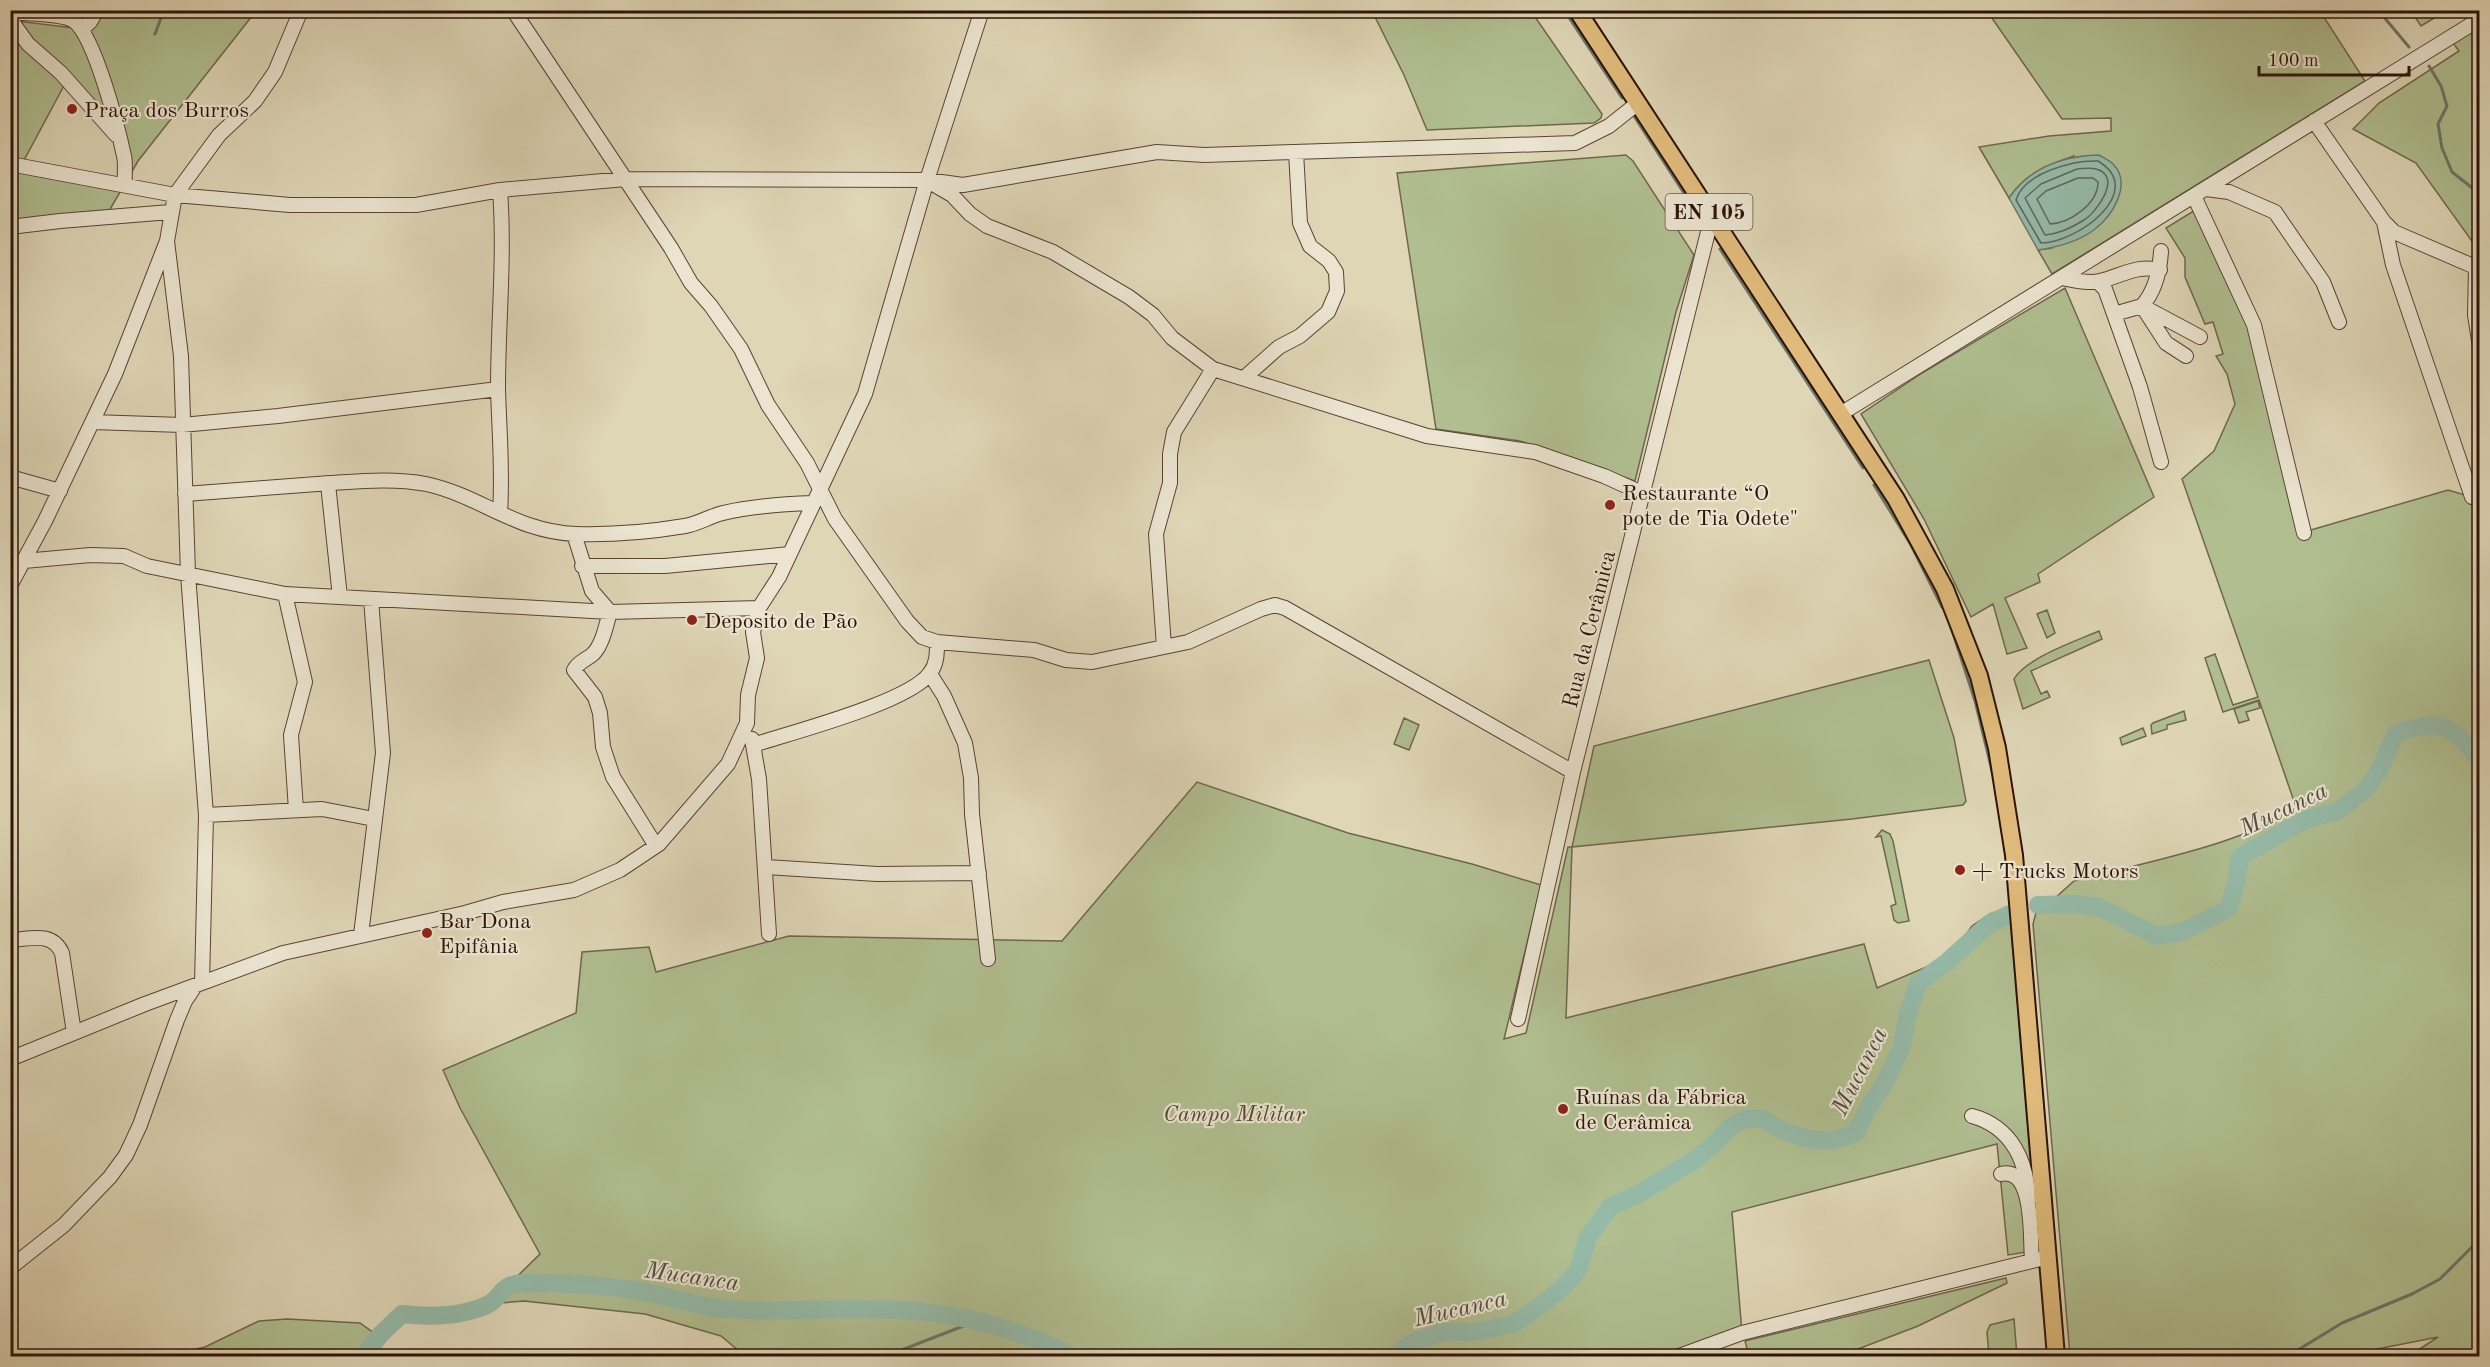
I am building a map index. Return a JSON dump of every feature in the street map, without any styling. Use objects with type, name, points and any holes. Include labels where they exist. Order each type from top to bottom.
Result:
[{"type":"main road","name":"EN 105","points":[[1577,10],[1896,499],[1945,588],[1970,651],[1986,701],[2005,792],[2014,855],[2040,1259],[2056,1356]]},
{"type":"street","points":[[82,29],[90,22],[96,10]]},
{"type":"street","points":[[10,1268],[64,1225],[110,1178],[126,1155],[140,1125],[185,1001],[198,984],[206,815],[188,574],[181,356],[167,241],[170,212],[175,195],[219,135],[255,101],[275,72],[301,10]]},
{"type":"street","points":[[513,10],[626,179],[692,283],[741,349],[768,405],[807,463],[835,519],[907,621],[922,637],[938,642],[1034,650],[1066,660],[1092,662],[1188,642],[1275,605],[1285,608],[1573,772]]},
{"type":"street","points":[[769,934],[759,779],[747,723],[748,695],[757,658],[753,632],[759,608],[790,554],[865,394],[927,180],[982,10]]},
{"type":"street","points":[[10,12],[63,17],[74,20],[82,29],[99,65],[124,157],[124,184]]},
{"type":"street","points":[[1842,413],[2480,19]]},
{"type":"street","points":[[10,20],[28,44],[61,73],[118,137]]},
{"type":"street","points":[[10,164],[175,195],[290,205],[416,205],[500,190],[626,179],[927,180],[963,185],[1157,152],[1204,155],[1575,143],[1609,126],[1638,103]]},
{"type":"street","points":[[2314,122],[2384,222],[2394,232],[2478,268],[2475,315],[2480,347]]},
{"type":"street","points":[[1245,378],[1279,347],[1300,336],[1328,312],[1337,291],[1336,272],[1329,261],[1310,246],[1300,223],[1296,152]]},
{"type":"street","points":[[927,180],[952,195],[970,214],[987,226],[1053,252],[1129,297],[1153,315],[1172,338],[1188,352],[1213,369],[1427,436],[1535,452],[1604,476],[1644,494]]},
{"type":"street","points":[[500,190],[502,284],[498,389],[502,442],[500,512]]},
{"type":"street","points":[[2200,192],[2229,192],[2275,212],[2323,282],[2339,322]]},
{"type":"street","points":[[2200,192],[2254,325],[2304,533]]},
{"type":"street","points":[[10,227],[60,220],[170,212]]},
{"type":"street","name":"Rua da Cerâmica","points":[[1518,1020],[1573,772],[1712,216]]},
{"type":"street","points":[[2384,222],[2393,265],[2472,497]]},
{"type":"street","points":[[10,586],[60,491],[115,374],[167,241]]},
{"type":"street","points":[[2114,314],[2142,306],[2148,299],[2160,270],[2162,251]]},
{"type":"street","points":[[2062,278],[2098,282],[2131,270],[2148,267],[2160,270]]},
{"type":"street","points":[[2098,282],[2105,289],[2140,387],[2161,462]]},
{"type":"street","points":[[2142,306],[2200,337]]},
{"type":"street","points":[[2142,306],[2166,343],[2187,356]]},
{"type":"street","points":[[1164,647],[1156,534],[1170,483],[1170,454],[1174,432],[1213,369]]},
{"type":"street","points":[[92,422],[183,425],[278,416],[498,389]]},
{"type":"street","points":[[10,477],[60,491]]},
{"type":"street","points":[[186,494],[384,480],[425,484],[457,493],[500,512],[511,520],[536,529],[574,534],[637,532],[687,526],[721,513],[775,504],[813,503]]},
{"type":"street","points":[[328,483],[340,597]]},
{"type":"street","points":[[574,534],[582,566],[592,591],[610,612]]},
{"type":"street","points":[[582,566],[665,566],[790,554]]},
{"type":"street","points":[[24,561],[90,555],[124,556],[147,566],[285,594],[610,612],[759,608]]},
{"type":"street","points":[[285,594],[304,682],[291,735],[297,810]]},
{"type":"street","points":[[361,935],[382,753],[371,599]]},
{"type":"street","points":[[610,612],[598,646],[574,670],[595,697],[600,713],[603,747],[613,777],[656,846]]},
{"type":"street","points":[[753,745],[873,706],[915,687],[930,674],[937,659],[938,642]]},
{"type":"street","points":[[930,674],[944,696],[965,743],[971,778],[988,959]]},
{"type":"street","points":[[10,1059],[198,984],[283,953],[465,914],[502,902],[574,890],[620,870],[656,846],[693,807],[728,764],[747,723]]},
{"type":"street","points":[[206,815],[322,809],[375,819]]},
{"type":"street","points":[[766,867],[878,874],[979,873]]},
{"type":"street","points":[[10,940],[50,938],[57,943],[62,953],[74,1033]]},
{"type":"street","points":[[1972,1116],[1984,1119],[1996,1127],[2007,1135],[2015,1146],[2025,1173],[2028,1202]]},
{"type":"street","points":[[1679,1356],[1742,1333],[2040,1259],[2024,1187],[2018,1176],[2008,1173],[2001,1174]]},
{"type":"green space","points":[[113,11],[256,11],[138,161],[105,218],[11,227],[10,34],[17,21],[82,29]],"holes":[[[67,80],[118,137],[124,184],[21,166]]]},
{"type":"green space","points":[[1372,11],[1531,11],[1602,114],[1601,118],[1594,123],[1427,130],[1404,75]]},
{"type":"green space","points":[[1987,11],[2320,11],[2365,81],[2052,274],[2038,250],[2052,248],[2074,156],[2037,171],[2009,198],[1979,147],[2049,136],[2111,131],[2111,118],[2062,119]]},
{"type":"green space","points":[[2411,11],[2421,11],[2426,17],[2436,11],[2446,11],[2421,26]]},
{"type":"green space","points":[[2479,27],[2479,251],[2416,163],[2353,129],[2379,103],[2459,51],[2453,43]]},
{"type":"green space","points":[[1626,155],[1633,161],[1694,255],[1676,312],[1635,481],[1520,441],[1436,429],[1397,173]]},
{"type":"green space","points":[[2200,207],[2254,325],[2304,532],[2448,490],[2472,497],[2479,494],[2479,1356],[2409,1356],[2438,1337],[2342,1356],[2070,1356],[2033,924],[2038,905],[2055,898],[2074,881],[2230,839],[2288,813],[2313,797],[2296,807],[2259,700],[2223,712],[2205,658],[2215,654],[2233,705],[2258,697],[2182,479],[2214,451],[2235,404],[2227,374],[2216,356],[2223,354],[2213,322],[2205,324],[2185,277],[2185,258],[2166,228]]},
{"type":"green space","points":[[2065,288],[2154,497],[2038,574],[2040,582],[2005,598],[2027,648],[2007,654],[1993,604],[1971,617],[1924,519],[1861,414],[1922,373]]},
{"type":"green space","points":[[2047,610],[2055,633],[2047,638],[2037,614]]},
{"type":"green space","points":[[2099,631],[2102,639],[2031,671],[2041,694],[2047,691],[2050,697],[2023,709],[2014,679],[2020,671],[2040,657]]},
{"type":"green space","points":[[1929,660],[1954,738],[1966,801],[1963,805],[1852,819],[1572,847],[1594,746]]},
{"type":"green space","points":[[2258,701],[2260,708],[2246,712],[2249,720],[2239,723],[2234,709]]},
{"type":"green space","points":[[2184,711],[2186,720],[2167,725],[2167,729],[2152,734],[2151,725],[2153,723]]},
{"type":"green space","points":[[1404,718],[1419,725],[1409,750],[1394,744]]},
{"type":"green space","points":[[2143,728],[2146,736],[2122,745],[2120,738]]},
{"type":"green space","name":"Campo Militar","points":[[1197,782],[1348,833],[1472,864],[1541,885],[1504,1039],[1526,1033],[1568,847],[1572,847],[1566,1018],[1864,944],[1877,988],[1950,957],[1972,926],[1990,914],[2009,907],[2039,1250],[2008,1255],[1997,1144],[1732,1212],[1742,1333],[1679,1356],[745,1356],[721,1336],[645,1314],[524,1301],[489,1304],[540,1254],[460,1108],[443,1070],[576,1013],[582,952],[649,947],[656,972],[789,936],[1062,941]]},
{"type":"green space","points":[[1882,830],[1890,834],[1893,841],[1909,921],[1898,923],[1894,920],[1891,906],[1896,904],[1881,836],[1876,837]]},
{"type":"green space","points":[[2006,1278],[2007,1283],[1918,1326],[1840,1356],[1749,1356],[1745,1341]]},
{"type":"green space","points":[[287,1319],[360,1323],[378,1336],[363,1356],[164,1356],[205,1347],[259,1321]]},
{"type":"green space","points":[[2014,1319],[2017,1356],[1989,1356],[1987,1332],[1990,1325]]},
{"type":"water","points":[[2099,155],[2113,164],[2119,173],[2121,182],[2118,200],[2108,216],[2095,229],[2075,241],[2038,250],[2009,198],[2027,178],[2048,165],[2072,158]]},
{"type":"waterway","points":[[155,34],[164,10]]},
{"type":"waterway","points":[[1564,10],[1622,98]]},
{"type":"waterway","points":[[2378,10],[2409,47]]},
{"type":"waterway","points":[[2429,66],[2441,86],[2447,106],[2438,124],[2442,148],[2452,172],[2480,194]]},
{"type":"waterway","points":[[1632,113],[1704,224]]},
{"type":"waterway","points":[[1720,249],[1863,468]]},
{"type":"waterway","points":[[1874,485],[1911,545],[1942,607]]},
{"type":"waterway","points":[[1951,627],[1975,701],[1993,775]]},
{"type":"waterway","name":"Mucanca","points":[[2038,905],[2076,904],[2099,907],[2157,936],[2181,932],[2228,909],[2236,884],[2240,857],[2305,820],[2338,811],[2366,789],[2379,771],[2396,733],[2422,726],[2442,727],[2459,736],[2476,756],[2480,756]]},
{"type":"waterway","name":"Mucanca","points":[[1394,1356],[1412,1343],[1443,1332],[1474,1332],[1513,1324],[1536,1309],[1561,1289],[1578,1271],[1588,1237],[1611,1206],[1637,1195],[1693,1161],[1729,1128],[1745,1119],[1762,1119],[1786,1132],[1808,1139],[1831,1141],[1856,1133],[1870,1105],[1884,1085],[1902,1046],[1907,1017],[1918,983],[1947,962],[1989,924],[2010,914]]},
{"type":"waterway","points":[[2288,1356],[2342,1323],[2412,1294],[2440,1279],[2480,1239]]},
{"type":"waterway","name":"Mucanca","points":[[363,1356],[402,1314],[435,1316],[466,1312],[492,1302],[505,1288],[524,1283],[619,1288],[709,1307],[742,1310],[891,1309],[936,1313],[977,1321],[1015,1332],[1071,1356]]},
{"type":"waterway","points":[[886,1356],[979,1320]]},
{"type":"place","name":"Praça dos Burros","points":[[72,109]]},
{"type":"place","name":"Restaurante “O pote de Tia Odete\"","points":[[1610,505]]},
{"type":"place","name":"Deposito de Pão","points":[[692,620]]},
{"type":"place","name":"+ Trucks Motors","points":[[1960,870]]},
{"type":"place","name":"Bar Dona Epifânia","points":[[427,933]]},
{"type":"place","name":"Ruínas da Fábrica de Cerâmica","points":[[1563,1109]]}]
